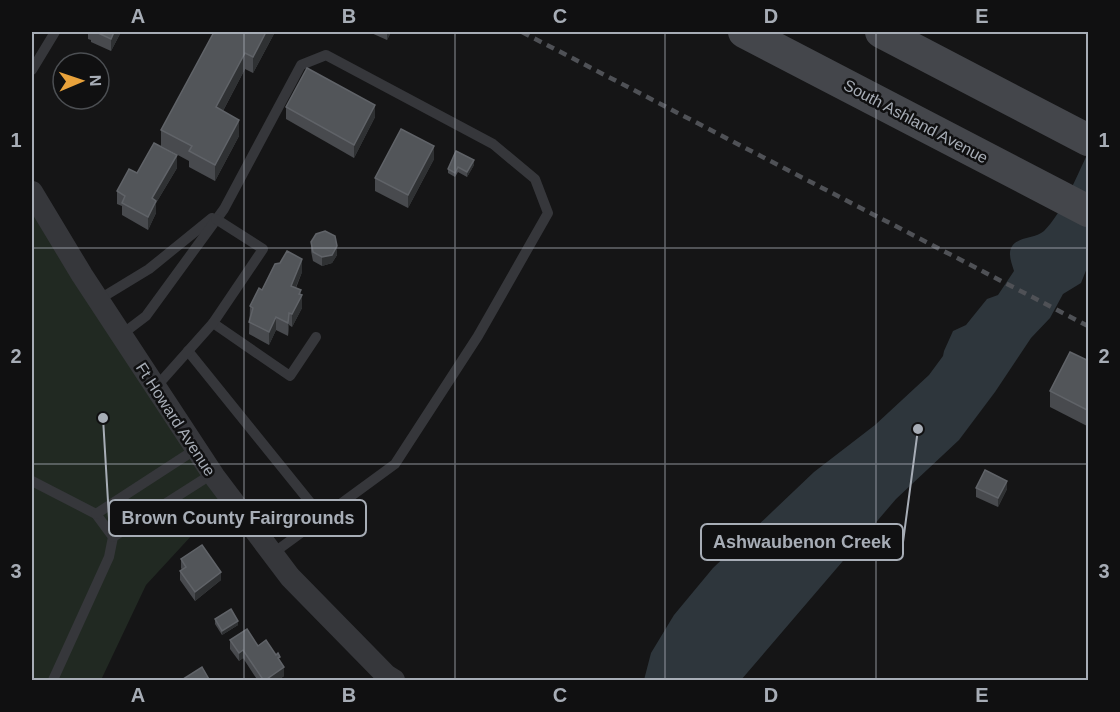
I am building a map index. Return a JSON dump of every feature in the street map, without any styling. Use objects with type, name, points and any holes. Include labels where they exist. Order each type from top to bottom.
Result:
[{"type":"main road","name":"South Ashland Avenue","points":[[744,32],[1089,211]]},
{"type":"main road","points":[[881,32],[1081,136]]},
{"type":"street","name":"Ft Howard Avenue","points":[[32,192],[98,300],[212,474],[290,577],[387,679]]},
{"type":"lane","points":[[32,70],[55,32]]},
{"type":"lane","points":[[121,335],[146,316],[224,209],[301,65],[326,55],[493,144],[535,179],[548,213],[478,336],[395,464],[272,554]]},
{"type":"lane","points":[[98,300],[149,269],[224,209]]},
{"type":"lane","points":[[155,388],[213,323],[263,249],[216,219]]},
{"type":"lane","points":[[213,323],[290,376],[316,337]]},
{"type":"lane","points":[[188,351],[322,517]]},
{"type":"lane","points":[[96,514],[196,449]]},
{"type":"lane","points":[[53,681],[109,557],[113,537],[212,474]]},
{"type":"lane","points":[[32,481],[96,514],[113,537]]},
{"type":"shaded area","points":[[1088,153],[1087,268],[1081,283],[1063,294],[1050,318],[1031,338],[959,440],[896,499],[741,680],[644,680],[651,653],[674,615],[713,568],[814,472],[875,425],[929,375],[943,356],[953,331],[966,325],[987,299],[998,295],[1014,271],[1010,257],[1011,248],[1017,241],[1040,234],[1051,223],[1069,194]]},
{"type":"shaded area","points":[[32,192],[228,496],[146,585],[101,680],[32,680]]},
{"type":"building","points":[[96,32],[114,32],[111,39]]},
{"type":"building","points":[[214,32],[266,32],[253,57],[245,53],[216,107],[239,120],[215,165],[189,151],[192,146],[161,130]]},
{"type":"building","points":[[307,68],[375,105],[354,145],[286,107]]},
{"type":"building","points":[[401,129],[434,146],[408,195],[375,178]]},
{"type":"building","points":[[154,143],[177,155],[152,198],[156,201],[148,217],[122,203],[125,196],[117,191],[129,169],[137,173]]},
{"type":"building","points":[[456,151],[474,160],[467,172],[458,167],[455,173],[448,169]]},
{"type":"building","points":[[325,231],[335,236],[337,246],[332,255],[322,257],[313,252],[311,242],[316,234]]},
{"type":"building","points":[[287,251],[302,259],[291,286],[301,290],[299,294],[302,295],[292,314],[289,313],[288,323],[276,317],[269,332],[249,322],[253,308],[250,306],[259,288],[262,290],[275,264],[280,263]]},
{"type":"building","points":[[1070,352],[1089,361],[1089,411],[1050,391]]},
{"type":"building","points":[[985,470],[1007,481],[998,498],[976,488]]},
{"type":"building","points":[[202,545],[221,572],[195,592],[180,571],[186,567],[181,559]]},
{"type":"building","points":[[231,609],[238,621],[222,631],[215,619]]},
{"type":"building","points":[[247,629],[258,646],[266,640],[276,655],[278,653],[280,657],[278,658],[284,667],[264,681],[243,650],[239,653],[230,640]]},
{"type":"building","points":[[202,667],[210,681],[180,681]]},
{"type":"railway","points":[[522,32],[1088,326]]},
{"type":"place","name":"Brown County Fairgrounds","points":[[103,418]]},
{"type":"place","name":"Ashwaubenon Creek","points":[[918,429]]}]
